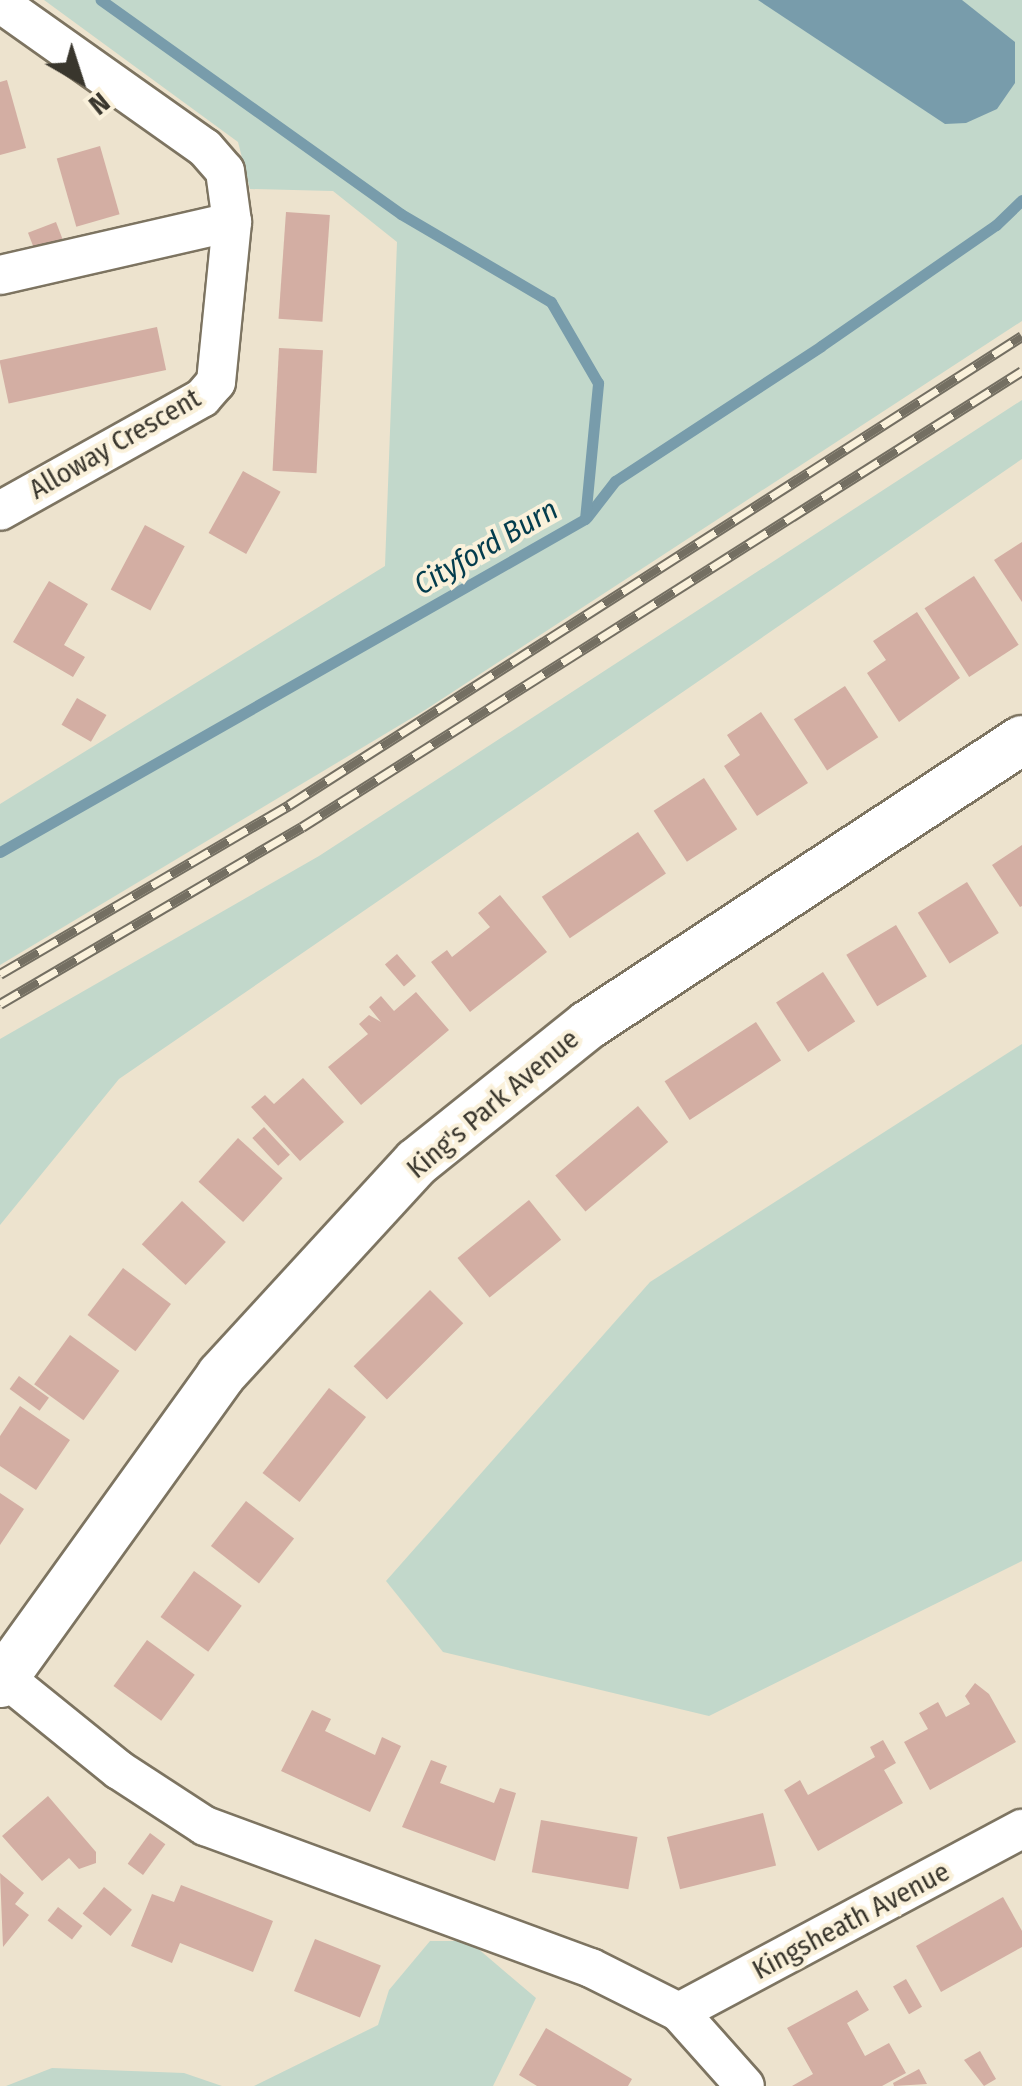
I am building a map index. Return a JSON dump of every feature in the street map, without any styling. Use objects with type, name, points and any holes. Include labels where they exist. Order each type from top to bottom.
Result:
[{"type":"main road","name":"King's Park Avenue","points":[[2,1680],[222,1375],[417,1162],[588,1025],[1022,740]]},
{"type":"street","name":"Alloway Crescent","points":[[0,3],[205,148],[225,171],[232,222],[216,382],[202,398],[0,511]]},
{"type":"street","points":[[0,275],[232,222]]},
{"type":"street","points":[[2,1680],[119,1770],[205,1826],[591,1968],[679,2012],[746,2086]]},
{"type":"street","name":"Kingsheath Avenue","points":[[679,2012],[1022,1829]]},
{"type":"green space","points":[[44,0],[1022,0],[1022,321],[425,710],[0,965],[0,804],[385,566],[397,242],[333,191],[250,189],[238,142]]},
{"type":"green space","points":[[1022,400],[1022,459],[119,1079],[0,1225],[0,1039],[319,856]]},
{"type":"green space","points":[[1022,1044],[1022,1561],[709,1716],[443,1652],[386,1581],[650,1282]]},
{"type":"green space","points":[[430,1941],[469,1941],[536,1998],[493,2086],[254,2086],[378,2025],[389,1990]]},
{"type":"green space","points":[[52,2068],[184,2073],[222,2086],[6,2086]]},
{"type":"water","points":[[758,0],[962,0],[1015,42],[1015,83],[997,109],[966,123],[945,124]]},
{"type":"building","points":[[7,80],[26,148],[0,155],[0,82]]},
{"type":"building","points":[[100,146],[120,214],[76,227],[57,158]]},
{"type":"building","points":[[286,212],[330,215],[322,322],[279,319]]},
{"type":"building","points":[[56,222],[63,240],[35,250],[28,233]]},
{"type":"building","points":[[157,327],[166,370],[9,404],[0,360]]},
{"type":"building","points":[[279,348],[323,350],[317,473],[273,471]]},
{"type":"building","points":[[243,471],[281,492],[246,554],[209,533]]},
{"type":"building","points":[[145,525],[185,546],[150,611],[111,589]]},
{"type":"building","points":[[1022,542],[1022,602],[994,560]]},
{"type":"building","points":[[974,576],[1019,645],[969,677],[925,608]]},
{"type":"building","points":[[49,581],[88,604],[64,645],[85,657],[73,677],[13,642]]},
{"type":"building","points":[[917,612],[960,678],[899,722],[867,673],[886,660],[873,641]]},
{"type":"building","points":[[845,686],[878,737],[827,770],[794,719]]},
{"type":"building","points":[[77,698],[106,715],[91,742],[62,725]]},
{"type":"building","points":[[761,712],[808,783],[757,816],[724,766],[740,755],[727,735]]},
{"type":"building","points":[[704,778],[737,829],[687,862],[654,811]]},
{"type":"building","points":[[638,832],[666,873],[570,938],[542,897]]},
{"type":"building","points":[[1022,845],[1022,906],[1020,907],[992,865]]},
{"type":"building","points":[[967,882],[999,933],[950,964],[918,913]]},
{"type":"building","points":[[500,895],[547,952],[470,1012],[431,962],[447,950],[452,957],[490,927],[478,913]]},
{"type":"building","points":[[896,925],[927,976],[877,1006],[846,955]]},
{"type":"building","points":[[397,954],[416,976],[404,986],[385,964]]},
{"type":"building","points":[[823,972],[855,1021],[808,1052],[776,1002]]},
{"type":"building","points":[[416,992],[449,1030],[361,1105],[328,1067],[368,1034],[359,1024],[369,1015],[381,1022],[369,1007],[381,996],[394,1011]]},
{"type":"building","points":[[756,1022],[781,1061],[690,1120],[665,1081]]},
{"type":"building","points":[[303,1078],[344,1122],[300,1161],[251,1107],[265,1095],[274,1104]]},
{"type":"building","points":[[638,1106],[668,1142],[585,1211],[555,1175]]},
{"type":"building","points":[[264,1127],[290,1155],[278,1166],[252,1138]]},
{"type":"building","points":[[238,1138],[283,1178],[243,1222],[199,1182]]},
{"type":"building","points":[[529,1200],[561,1240],[490,1298],[458,1258]]},
{"type":"building","points":[[182,1201],[226,1242],[186,1285],[142,1244]]},
{"type":"building","points":[[123,1268],[171,1304],[135,1351],[87,1315]]},
{"type":"building","points":[[430,1290],[463,1323],[387,1400],[354,1366]]},
{"type":"building","points":[[70,1335],[119,1371],[83,1420],[34,1384]]},
{"type":"building","points":[[19,1376],[49,1398],[40,1411],[10,1389]]},
{"type":"building","points":[[329,1388],[366,1417],[300,1502],[263,1473]]},
{"type":"building","points":[[20,1406],[70,1440],[36,1490],[0,1466],[0,1436]]},
{"type":"building","points":[[0,1493],[24,1509],[0,1545]]},
{"type":"building","points":[[246,1501],[294,1539],[259,1583],[211,1546]]},
{"type":"building","points":[[194,1571],[242,1606],[208,1652],[160,1617]]},
{"type":"building","points":[[147,1640],[195,1675],[161,1721],[113,1686]]},
{"type":"building","points":[[975,1683],[989,1694],[1016,1742],[930,1790],[904,1742],[928,1729],[919,1713],[938,1702],[946,1717],[970,1704],[965,1696]]},
{"type":"building","points":[[312,1710],[331,1719],[325,1731],[375,1755],[382,1737],[401,1746],[370,1812],[281,1771]]},
{"type":"building","points":[[883,1740],[896,1763],[884,1770],[903,1803],[818,1851],[784,1790],[800,1780],[808,1795],[875,1757],[870,1747]]},
{"type":"building","points":[[431,1760],[447,1766],[440,1783],[494,1803],[500,1788],[516,1793],[495,1861],[402,1827]]},
{"type":"building","points":[[48,1796],[96,1852],[96,1863],[79,1869],[69,1858],[42,1881],[2,1836]]},
{"type":"building","points":[[763,1813],[776,1865],[680,1889],[667,1837]]},
{"type":"building","points":[[541,1820],[638,1837],[628,1889],[532,1872]]},
{"type":"building","points":[[150,1833],[165,1844],[143,1875],[128,1864]]},
{"type":"building","points":[[0,1873],[24,1893],[15,1904],[29,1915],[3,1947]]},
{"type":"building","points":[[181,1885],[273,1921],[253,1972],[180,1943],[172,1963],[131,1946],[152,1894],[174,1902]]},
{"type":"building","points":[[104,1887],[132,1910],[111,1936],[83,1913]]},
{"type":"building","points":[[1003,1897],[1022,1931],[1022,1947],[941,1992],[916,1946]]},
{"type":"building","points":[[58,1907],[82,1926],[72,1939],[48,1920]]},
{"type":"building","points":[[315,1939],[381,1966],[360,2018],[294,1991]]},
{"type":"building","points":[[906,1979],[922,2007],[909,2014],[893,1986]]},
{"type":"building","points":[[857,1990],[869,2010],[847,2023],[865,2056],[889,2043],[906,2073],[882,2086],[792,2086],[813,2074],[787,2028]]},
{"type":"building","points":[[546,2028],[632,2079],[628,2086],[537,2086],[519,2075]]},
{"type":"building","points":[[980,2051],[996,2079],[984,2086],[964,2060]]},
{"type":"building","points":[[919,2069],[927,2084],[894,2086],[893,2083]]},
{"type":"waterway","name":"Cityford Burn","points":[[0,852],[585,519],[598,383],[551,302],[401,214],[101,0]]},
{"type":"waterway","points":[[587,517],[615,481],[821,346],[996,225],[1022,200]]},
{"type":"railway","points":[[0,974],[289,805],[1022,336]]},
{"type":"railway","points":[[0,1004],[302,827],[1022,371]]}]
